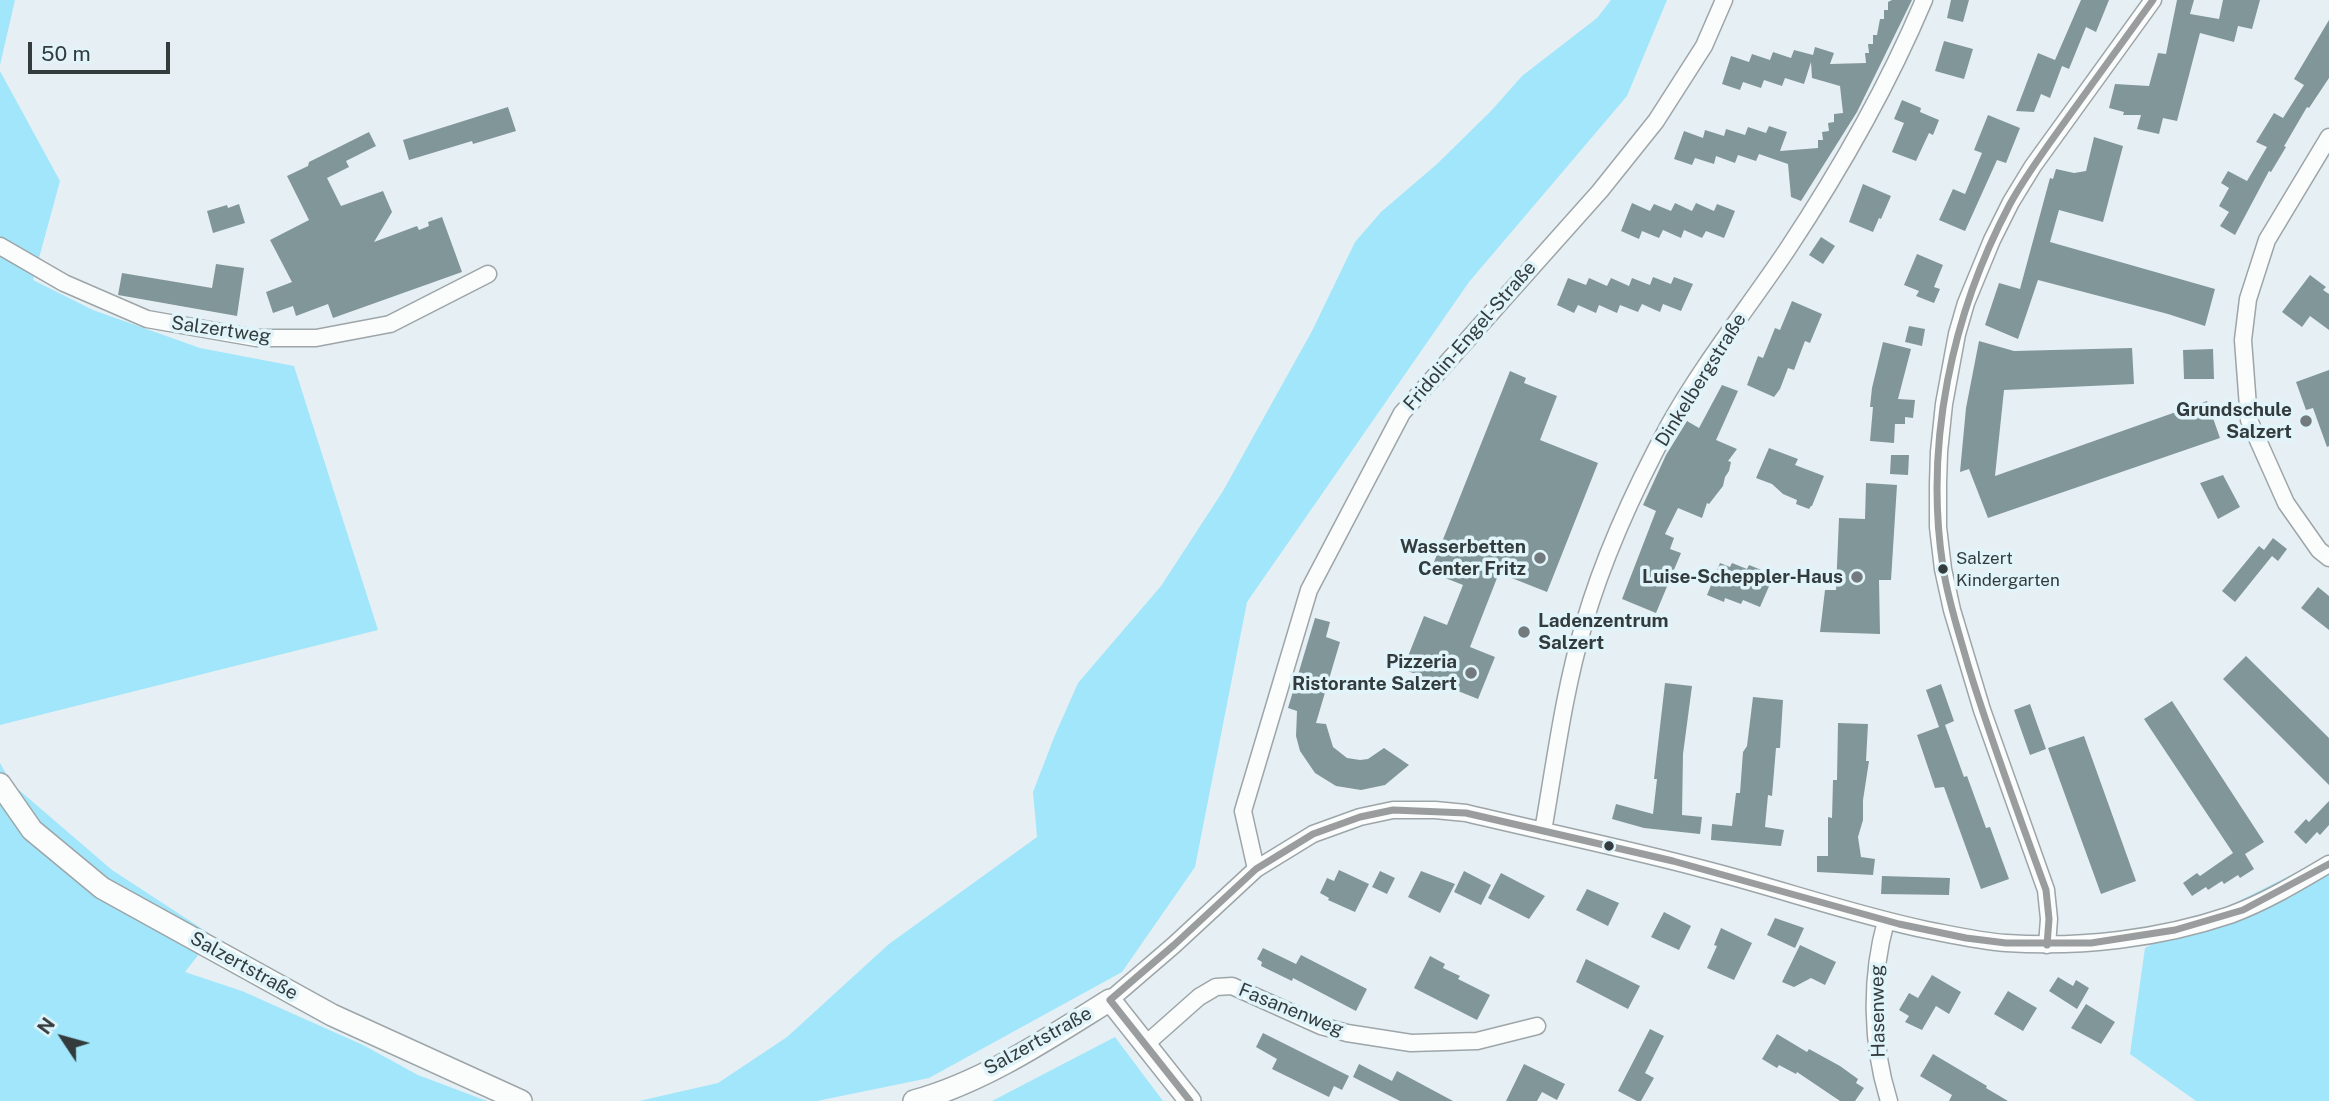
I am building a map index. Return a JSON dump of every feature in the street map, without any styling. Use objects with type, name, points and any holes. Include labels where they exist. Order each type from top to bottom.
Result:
[{"type":"street","name":"Fridolin-Engel-Straße","points":[[1256,869],[1243,811],[1309,590],[1402,413],[1600,191],[1656,121],[1704,46],[1724,0]]},
{"type":"street","name":"Dinkelbergstraße","points":[[1543,831],[1583,625],[1628,507],[1686,396],[1788,249],[1854,143],[1894,69],[1923,0]]},
{"type":"street","points":[[2047,945],[2049,919],[2046,890],[1982,710],[1945,579],[1938,527],[1939,452],[1957,334],[1992,240],[2033,166],[2153,0]]},
{"type":"street","points":[[2329,137],[2267,240],[2248,299],[2243,340],[2249,420],[2286,503],[2319,550],[2329,558]]},
{"type":"street","name":"Salzertweg","points":[[0,246],[64,283],[147,320],[256,338],[316,338],[390,324],[488,274]]},
{"type":"street","name":"Salzertstraße","points":[[0,784],[32,830],[102,888],[332,1015],[521,1101]]},
{"type":"street","name":"Salzertstraße","points":[[914,1101],[935,1096],[1026,1053],[1110,1000],[1256,869],[1313,834],[1360,817],[1393,810],[1466,813],[1702,869],[1886,921],[2004,943],[2089,943],[2160,934],[2231,915],[2278,894],[2329,864]]},
{"type":"street","name":"Hasenweg","points":[[1886,921],[1878,950],[1875,1003],[1880,1068],[1889,1101]]},
{"type":"street","name":"Fasanenweg","points":[[1146,1044],[1199,998],[1216,987],[1232,986],[1321,1026],[1410,1043],[1477,1041],[1537,1026]]},
{"type":"street","points":[[1110,1000],[1190,1101]]},
{"type":"shaded area","points":[[0,0],[15,0],[0,65]]},
{"type":"shaded area","points":[[1611,0],[1667,0],[1627,96],[1469,282],[1247,602],[1195,867],[1122,972],[929,1078],[817,1101],[639,1101],[718,1083],[787,1037],[889,944],[1037,837],[1033,792],[1078,683],[1161,586],[1223,491],[1312,331],[1355,242],[1381,212],[1437,164],[1491,111],[1522,76],[1597,18]]},
{"type":"shaded area","points":[[0,71],[60,181],[33,280],[93,310],[200,348],[294,366],[378,630],[0,725]]},
{"type":"shaded area","points":[[0,763],[12,784],[112,870],[213,936],[185,972],[242,991],[363,1045],[418,1075],[487,1101],[0,1101]]},
{"type":"shaded area","points":[[2329,856],[2329,1101],[2196,1101],[2130,1054],[2145,948]]},
{"type":"shaded area","points":[[1115,1037],[1163,1101],[992,1101]]},
{"type":"building","points":[[1912,0],[1857,112],[1801,201],[1791,197],[1788,164],[1759,154],[1756,161],[1738,155],[1735,163],[1716,156],[1714,164],[1695,158],[1692,165],[1674,159],[1684,131],[1703,138],[1705,130],[1724,136],[1726,129],[1745,135],[1748,127],[1766,133],[1769,126],[1787,132],[1780,151],[1818,148],[1818,140],[1823,140],[1822,132],[1829,131],[1828,123],[1834,122],[1834,114],[1843,113],[1840,86],[1812,78],[1811,62],[1804,84],[1785,78],[1782,86],[1764,80],[1761,88],[1743,82],[1740,90],[1722,84],[1731,56],[1749,62],[1752,54],[1770,60],[1773,52],[1791,58],[1794,50],[1813,55],[1815,47],[1834,53],[1830,64],[1866,63],[1868,44],[1873,44],[1873,35],[1877,35],[1880,19],[1884,19],[1884,10],[1888,10],[1888,2]]},
{"type":"building","points":[[1951,0],[1969,0],[1963,22],[1947,18]]},
{"type":"building","points":[[2081,0],[2109,0],[2096,32],[2086,27],[2069,69],[2062,66],[2050,98],[2041,94],[2034,112],[2016,111],[2038,53],[2055,60]]},
{"type":"building","points":[[2177,0],[2194,0],[2190,14],[2219,19],[2223,0],[2260,0],[2252,29],[2238,26],[2234,42],[2200,33],[2177,121],[2163,118],[2159,134],[2137,129],[2141,115],[2123,115],[2124,112],[2109,108],[2115,84],[2149,86],[2158,53],[2166,54]]},
{"type":"building","points":[[2329,20],[2329,78],[2309,108],[2307,107],[2235,235],[2220,226],[2229,212],[2219,206],[2229,188],[2221,183],[2228,171],[2247,181],[2267,147],[2256,142],[2274,113],[2283,118],[2304,85],[2294,79]]},
{"type":"building","points":[[1944,41],[1973,49],[1964,79],[1935,71]]},
{"type":"building","points":[[1902,100],[1939,120],[1933,135],[1929,133],[1916,161],[1892,152],[1904,123],[1894,119]]},
{"type":"building","points":[[508,107],[516,131],[409,160],[403,140]]},
{"type":"building","points":[[1988,115],[2020,128],[2006,163],[1997,160],[1965,231],[1939,220],[1953,189],[1965,194],[1982,153],[1974,150]]},
{"type":"building","points":[[369,132],[376,146],[346,161],[349,167],[327,178],[341,206],[383,191],[392,212],[374,242],[417,226],[419,230],[429,226],[428,222],[442,217],[462,272],[333,318],[328,304],[296,316],[293,306],[273,313],[266,292],[292,282],[270,240],[309,220],[287,176]]},
{"type":"building","points":[[2094,137],[2123,146],[2103,222],[2059,210],[2050,242],[2215,289],[2205,326],[2038,280],[2018,339],[1985,325],[1999,283],[2020,289],[2050,178],[2053,179],[2056,169],[2074,173],[2086,171]]},
{"type":"building","points":[[1863,184],[1891,196],[1873,232],[1849,222]]},
{"type":"building","points":[[1632,203],[1650,211],[1654,204],[1671,211],[1675,203],[1692,211],[1696,203],[1714,211],[1717,204],[1735,211],[1724,238],[1706,231],[1702,238],[1684,230],[1681,238],[1663,230],[1659,238],[1642,231],[1639,239],[1621,231]]},
{"type":"building","points":[[239,204],[245,223],[213,233],[207,211]]},
{"type":"building","points":[[1821,237],[1835,246],[1823,264],[1809,255]]},
{"type":"building","points":[[1917,254],[1943,265],[1934,287],[1940,289],[1934,303],[1916,296],[1919,291],[1904,285]]},
{"type":"building","points":[[216,264],[244,268],[237,316],[118,295],[122,273],[212,288]]},
{"type":"building","points":[[2310,275],[2326,287],[2323,290],[2329,294],[2329,330],[2310,316],[2302,327],[2282,312]]},
{"type":"building","points":[[1653,277],[1671,284],[1674,277],[1693,284],[1681,311],[1663,304],[1660,312],[1642,304],[1638,312],[1620,305],[1617,313],[1599,305],[1596,313],[1578,305],[1574,313],[1557,305],[1568,278],[1586,285],[1589,278],[1607,286],[1611,278],[1629,286],[1632,278],[1650,285]]},
{"type":"building","points":[[1792,301],[1822,314],[1810,343],[1805,341],[1794,370],[1788,368],[1774,397],[1747,385],[1758,356],[1763,358],[1775,328],[1780,330]]},
{"type":"building","points":[[1909,326],[1925,329],[1922,346],[1905,342]]},
{"type":"building","points":[[1979,341],[2014,351],[2132,348],[2134,384],[2004,390],[1995,476],[2207,401],[2220,438],[1988,518],[1969,469],[1960,472],[1966,408]]},
{"type":"building","points":[[1883,342],[1911,349],[1898,399],[1915,400],[1913,418],[1905,417],[1905,424],[1895,424],[1894,443],[1870,441],[1872,388]]},
{"type":"building","points":[[2213,349],[2214,379],[2184,379],[2183,350]]},
{"type":"building","points":[[2329,370],[2327,447],[2313,408],[2306,410],[2296,382]]},
{"type":"building","points":[[1510,371],[1526,378],[1524,383],[1557,396],[1540,440],[1598,463],[1547,592],[1499,573],[1470,647],[1495,657],[1478,699],[1403,669],[1424,616],[1447,625],[1463,585],[1430,572]]},
{"type":"building","points":[[1722,385],[1738,391],[1716,440],[1737,449],[1728,461],[1731,462],[1723,486],[1709,504],[1707,503],[1702,518],[1678,508],[1665,534],[1674,538],[1670,549],[1681,553],[1656,613],[1622,599],[1656,511],[1643,505],[1666,455],[1687,421],[1699,428]]},
{"type":"building","points":[[1769,448],[1798,459],[1795,465],[1824,476],[1809,509],[1796,504],[1797,500],[1783,494],[1772,484],[1756,478]]},
{"type":"building","points":[[1891,455],[1909,455],[1908,475],[1890,474]]},
{"type":"building","points":[[2223,475],[2240,507],[2218,519],[2200,483]]},
{"type":"building","points":[[1866,483],[1897,485],[1891,580],[1879,580],[1880,634],[1820,632],[1825,590],[1836,590],[1839,518],[1865,519]]},
{"type":"building","points":[[2273,538],[2287,549],[2278,561],[2272,556],[2235,602],[2222,591],[2259,546],[2264,550]]},
{"type":"building","points":[[1720,563],[1730,567],[1732,563],[1747,569],[1749,565],[1774,575],[1760,607],[1743,600],[1741,604],[1725,598],[1724,602],[1707,595]]},
{"type":"building","points":[[2318,587],[2329,596],[2329,630],[2301,608]]},
{"type":"building","points":[[1315,618],[1330,622],[1326,637],[1340,642],[1316,723],[1326,724],[1333,747],[1347,758],[1368,759],[1384,748],[1409,765],[1385,785],[1361,790],[1336,786],[1315,773],[1300,751],[1296,736],[1297,711],[1288,708]]},
{"type":"building","points":[[2246,656],[2329,738],[2329,785],[2223,679]]},
{"type":"building","points":[[1665,683],[1692,686],[1683,754],[1682,815],[1702,817],[1700,834],[1644,828],[1612,819],[1616,804],[1653,814],[1657,779],[1654,779]]},
{"type":"building","points":[[1941,684],[1954,721],[1945,725],[1986,828],[1990,827],[2009,879],[1981,889],[1944,787],[1935,788],[1917,735],[1939,727],[1926,690]]},
{"type":"building","points":[[1753,697],[1783,700],[1780,748],[1776,748],[1772,796],[1768,795],[1765,827],[1784,830],[1781,846],[1711,840],[1712,824],[1732,826],[1736,793],[1740,793],[1743,752],[1747,746]]},
{"type":"building","points":[[2172,701],[2264,842],[2245,854],[2254,869],[2224,884],[2222,881],[2208,890],[2206,887],[2192,896],[2183,883],[2197,873],[2200,876],[2233,853],[2144,719]]},
{"type":"building","points":[[2030,704],[2046,749],[2030,755],[2014,710]]},
{"type":"building","points":[[1838,723],[1868,724],[1866,761],[1869,761],[1863,820],[1858,837],[1861,857],[1875,859],[1873,875],[1817,872],[1817,856],[1828,856],[1828,817],[1832,818],[1833,780],[1837,780]]},
{"type":"building","points":[[2084,736],[2136,881],[2101,894],[2048,748]]},
{"type":"building","points":[[2329,801],[2329,825],[2320,835],[2317,832],[2306,844],[2294,832],[2306,819],[2309,822]]},
{"type":"building","points":[[1339,870],[1369,884],[1355,912],[1328,900],[1329,898],[1320,893],[1327,878],[1334,881]]},
{"type":"building","points":[[1380,871],[1395,878],[1387,894],[1372,887]]},
{"type":"building","points":[[1421,871],[1455,884],[1440,913],[1408,897]]},
{"type":"building","points":[[1464,871],[1491,885],[1481,905],[1454,892]]},
{"type":"building","points":[[1501,873],[1545,896],[1529,919],[1488,898]]},
{"type":"building","points":[[1882,876],[1950,878],[1949,895],[1881,894]]},
{"type":"building","points":[[1587,889],[1619,903],[1608,926],[1576,910]]},
{"type":"building","points":[[1664,912],[1691,926],[1679,950],[1651,937]]},
{"type":"building","points":[[1775,918],[1804,928],[1795,948],[1767,935]]},
{"type":"building","points":[[1721,928],[1752,943],[1734,980],[1707,968],[1717,946],[1714,945]]},
{"type":"building","points":[[1800,945],[1836,962],[1825,985],[1811,978],[1794,987],[1782,982]]},
{"type":"building","points":[[1263,948],[1296,964],[1301,955],[1367,989],[1356,1011],[1293,978],[1292,981],[1261,966],[1262,962],[1257,959]]},
{"type":"building","points":[[1430,956],[1445,964],[1443,968],[1460,976],[1458,979],[1490,995],[1477,1020],[1414,988]]},
{"type":"building","points":[[1586,959],[1640,986],[1628,1009],[1576,982]]},
{"type":"building","points":[[1932,975],[1961,992],[1949,1014],[1936,1006],[1922,1030],[1905,1022],[1909,1016],[1899,1010],[1909,993],[1918,998]]},
{"type":"building","points":[[2058,977],[2073,986],[2076,980],[2089,988],[2077,1009],[2049,991]]},
{"type":"building","points":[[2008,991],[2037,1008],[2023,1031],[1994,1014]]},
{"type":"building","points":[[2086,1004],[2115,1022],[2101,1044],[2071,1028]]},
{"type":"building","points":[[1650,1029],[1664,1036],[1645,1073],[1654,1078],[1641,1101],[1637,1101],[1618,1091]]},
{"type":"building","points":[[1263,1033],[1349,1076],[1342,1090],[1334,1086],[1329,1097],[1272,1069],[1277,1059],[1256,1047]]},
{"type":"building","points":[[1777,1034],[1807,1052],[1809,1049],[1840,1066],[1858,1079],[1856,1083],[1864,1088],[1855,1101],[1840,1101],[1797,1072],[1796,1074],[1779,1065],[1777,1068],[1762,1059]]},
{"type":"building","points":[[1933,1054],[2008,1101],[1949,1101],[1952,1095],[1920,1076]]},
{"type":"building","points":[[1359,1064],[1392,1081],[1397,1071],[1453,1101],[1400,1101],[1353,1077]]},
{"type":"building","points":[[1524,1064],[1565,1084],[1557,1100],[1542,1092],[1537,1101],[1506,1101]]},
{"type":"transit line","points":[[2047,945],[2049,919],[2046,890],[1977,693],[1945,580],[1938,521],[1937,474],[1941,427],[1958,334],[1972,289],[2010,204],[2038,159],[2153,0]]},
{"type":"transit line","points":[[1110,1000],[1256,869],[1313,834],[1360,817],[1393,810],[1466,813],[1673,861],[1899,924],[2006,943],[2091,943],[2175,930],[2243,910],[2329,864]]},
{"type":"transit line","points":[[1110,1000],[1190,1101]]},
{"type":"place","name":"Grundschule Salzert","points":[[2306,421]]},
{"type":"place","name":"Wasserbetten Center Fritz","points":[[1540,558]]},
{"type":"place","name":"Salzert Kindergarten","points":[[1943,569]]},
{"type":"place","name":"Luise‑Scheppler‑Haus","points":[[1857,577]]},
{"type":"place","name":"Ladenzentrum Salzert","points":[[1524,632]]},
{"type":"place","name":"Pizzeria Ristorante Salzert","points":[[1471,673]]}]
